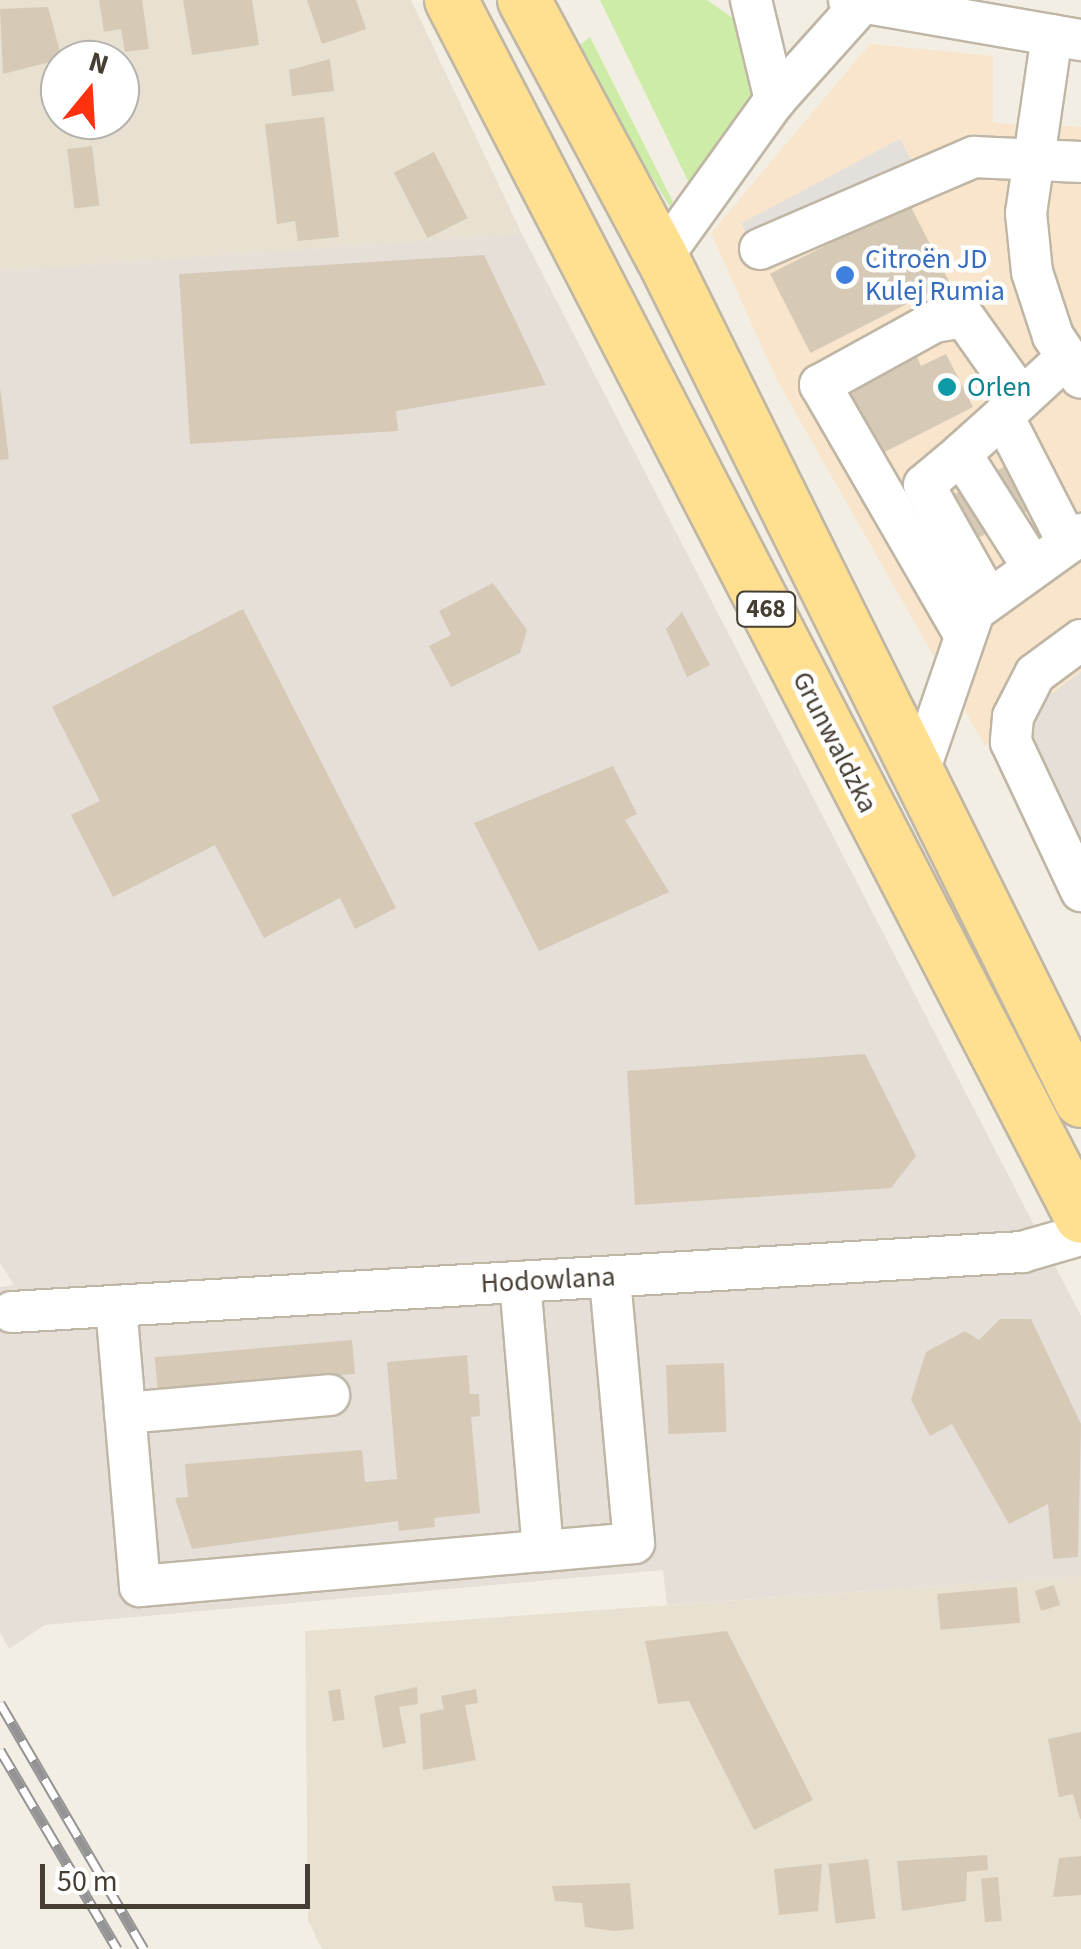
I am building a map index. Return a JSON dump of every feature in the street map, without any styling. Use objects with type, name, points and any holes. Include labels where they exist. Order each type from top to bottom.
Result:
[{"type":"main road","name":"Grunwaldzka","points":[[451,0],[1081,1217]]},
{"type":"main road","name":"Grunwaldzka","points":[[524,0],[662,257],[1081,1102]]},
{"type":"street","points":[[751,0],[775,100]]},
{"type":"street","points":[[662,257],[775,100],[856,1],[1066,38],[1033,154],[1032,272],[1074,368],[1012,407],[924,485],[885,506]]},
{"type":"street","points":[[760,249],[904,180],[974,157],[1033,154],[1081,162]]},
{"type":"street","points":[[917,778],[964,634],[986,595],[1074,538],[964,317],[934,322],[820,385],[885,506],[964,634]]},
{"type":"street","points":[[962,454],[1032,566]]},
{"type":"street","points":[[924,485],[986,595]]},
{"type":"street","points":[[1081,640],[1035,674],[1012,717],[1012,742],[1081,891]]},
{"type":"street","name":"Hodowlana","points":[[12,1312],[1022,1252],[1081,1236]]},
{"type":"street","points":[[116,1306],[140,1586],[634,1543],[610,1277]]},
{"type":"street","points":[[520,1282],[543,1551]]},
{"type":"street","points":[[125,1413],[329,1395]]},
{"type":"shaded area","points":[[0,0],[411,0],[522,234],[0,271]]},
{"type":"shaded area","points":[[870,44],[993,56],[993,123],[1081,127],[1081,671],[985,746],[777,380],[711,233]]},
{"type":"shaded area","points":[[900,139],[913,163],[754,247],[741,224]]},
{"type":"shaded area","points":[[522,234],[1081,1316],[1081,1576],[667,1605],[663,1570],[45,1625],[9,1649],[0,1632],[0,1287],[14,1285],[0,1263],[0,271]]},
{"type":"shaded area","points":[[1081,671],[1081,843],[1031,738],[1035,707]]},
{"type":"shaded area","points":[[1081,1576],[1081,1949],[322,1949],[308,1920],[305,1631]]},
{"type":"green space","points":[[600,0],[707,0],[741,24],[756,100],[690,185]]},
{"type":"green space","points":[[590,37],[673,202],[670,207],[575,49]]},
{"type":"building","points":[[99,0],[142,0],[149,49],[140,50],[140,40],[123,40],[121,29],[104,32]]},
{"type":"building","points":[[183,0],[252,0],[259,45],[192,55]]},
{"type":"building","points":[[307,0],[356,0],[366,29],[322,44]]},
{"type":"building","points":[[48,7],[57,40],[40,40],[40,65],[3,74],[0,9]]},
{"type":"building","points":[[330,59],[334,91],[292,96],[289,70]]},
{"type":"building","points":[[324,117],[339,237],[298,241],[295,221],[277,224],[265,124]]},
{"type":"building","points":[[92,146],[99,206],[74,209],[67,149]]},
{"type":"building","points":[[434,152],[468,218],[428,238],[394,172]]},
{"type":"building","points":[[909,203],[949,282],[810,353],[770,274]]},
{"type":"building","points":[[484,255],[546,385],[396,411],[398,431],[190,444],[179,274]]},
{"type":"building","points":[[915,352],[921,366],[946,354],[973,407],[879,455],[845,387]]},
{"type":"building","points":[[0,387],[9,459],[0,460]]},
{"type":"building","points":[[1014,461],[1038,505],[939,560],[915,516]]},
{"type":"building","points":[[493,583],[527,630],[520,653],[451,687],[429,646],[451,635],[439,611]]},
{"type":"building","points":[[243,609],[396,908],[355,929],[340,898],[264,938],[215,845],[113,897],[71,815],[100,801],[52,707]]},
{"type":"building","points":[[682,612],[710,665],[687,677],[666,629]]},
{"type":"building","points":[[613,766],[637,814],[625,820],[669,892],[539,951],[474,823]]},
{"type":"building","points":[[865,1054],[916,1156],[891,1188],[635,1205],[627,1071]]},
{"type":"building","points":[[1000,1319],[1031,1319],[1081,1424],[1078,1557],[1053,1559],[1048,1504],[1009,1524],[952,1424],[930,1436],[911,1400],[926,1352],[965,1331],[979,1340]]},
{"type":"building","points":[[352,1340],[355,1374],[158,1391],[155,1357]]},
{"type":"building","points":[[467,1355],[470,1394],[479,1394],[480,1416],[471,1417],[480,1513],[434,1518],[435,1527],[399,1531],[398,1521],[192,1549],[175,1498],[188,1497],[185,1464],[362,1450],[365,1482],[397,1479],[387,1362]]},
{"type":"building","points":[[724,1363],[726,1432],[668,1434],[666,1365]]},
{"type":"building","points":[[1054,1585],[1060,1605],[1041,1611],[1035,1591]]},
{"type":"building","points":[[1017,1587],[1020,1623],[940,1630],[937,1594]]},
{"type":"building","points":[[727,1631],[813,1800],[754,1830],[689,1701],[658,1704],[645,1641]]},
{"type":"building","points":[[417,1687],[418,1704],[399,1707],[406,1743],[383,1748],[374,1696]]},
{"type":"building","points":[[340,1689],[345,1720],[333,1721],[328,1691]]},
{"type":"building","points":[[476,1689],[478,1703],[465,1705],[476,1760],[423,1770],[420,1714],[444,1709],[441,1696]]},
{"type":"building","points":[[1081,1732],[1080,1819],[1073,1794],[1059,1797],[1048,1739]]},
{"type":"building","points":[[987,1855],[988,1870],[967,1872],[966,1901],[902,1911],[897,1861]]},
{"type":"building","points":[[1081,1856],[1081,1895],[1053,1897],[1059,1858]]},
{"type":"building","points":[[868,1859],[875,1919],[836,1923],[828,1864]]},
{"type":"building","points":[[822,1864],[818,1911],[779,1915],[774,1869]]},
{"type":"building","points":[[998,1877],[1002,1921],[985,1922],[981,1878]]},
{"type":"building","points":[[630,1883],[634,1929],[614,1931],[585,1927],[582,1903],[555,1901],[552,1886]]},
{"type":"railway","points":[[0,1703],[144,1949]]},
{"type":"railway","points":[[0,1750],[117,1949]]},
{"type":"place","name":"Citroën JD Kulej Rumia","points":[[845,275]]},
{"type":"place","name":"Orlen","points":[[947,387]]}]
